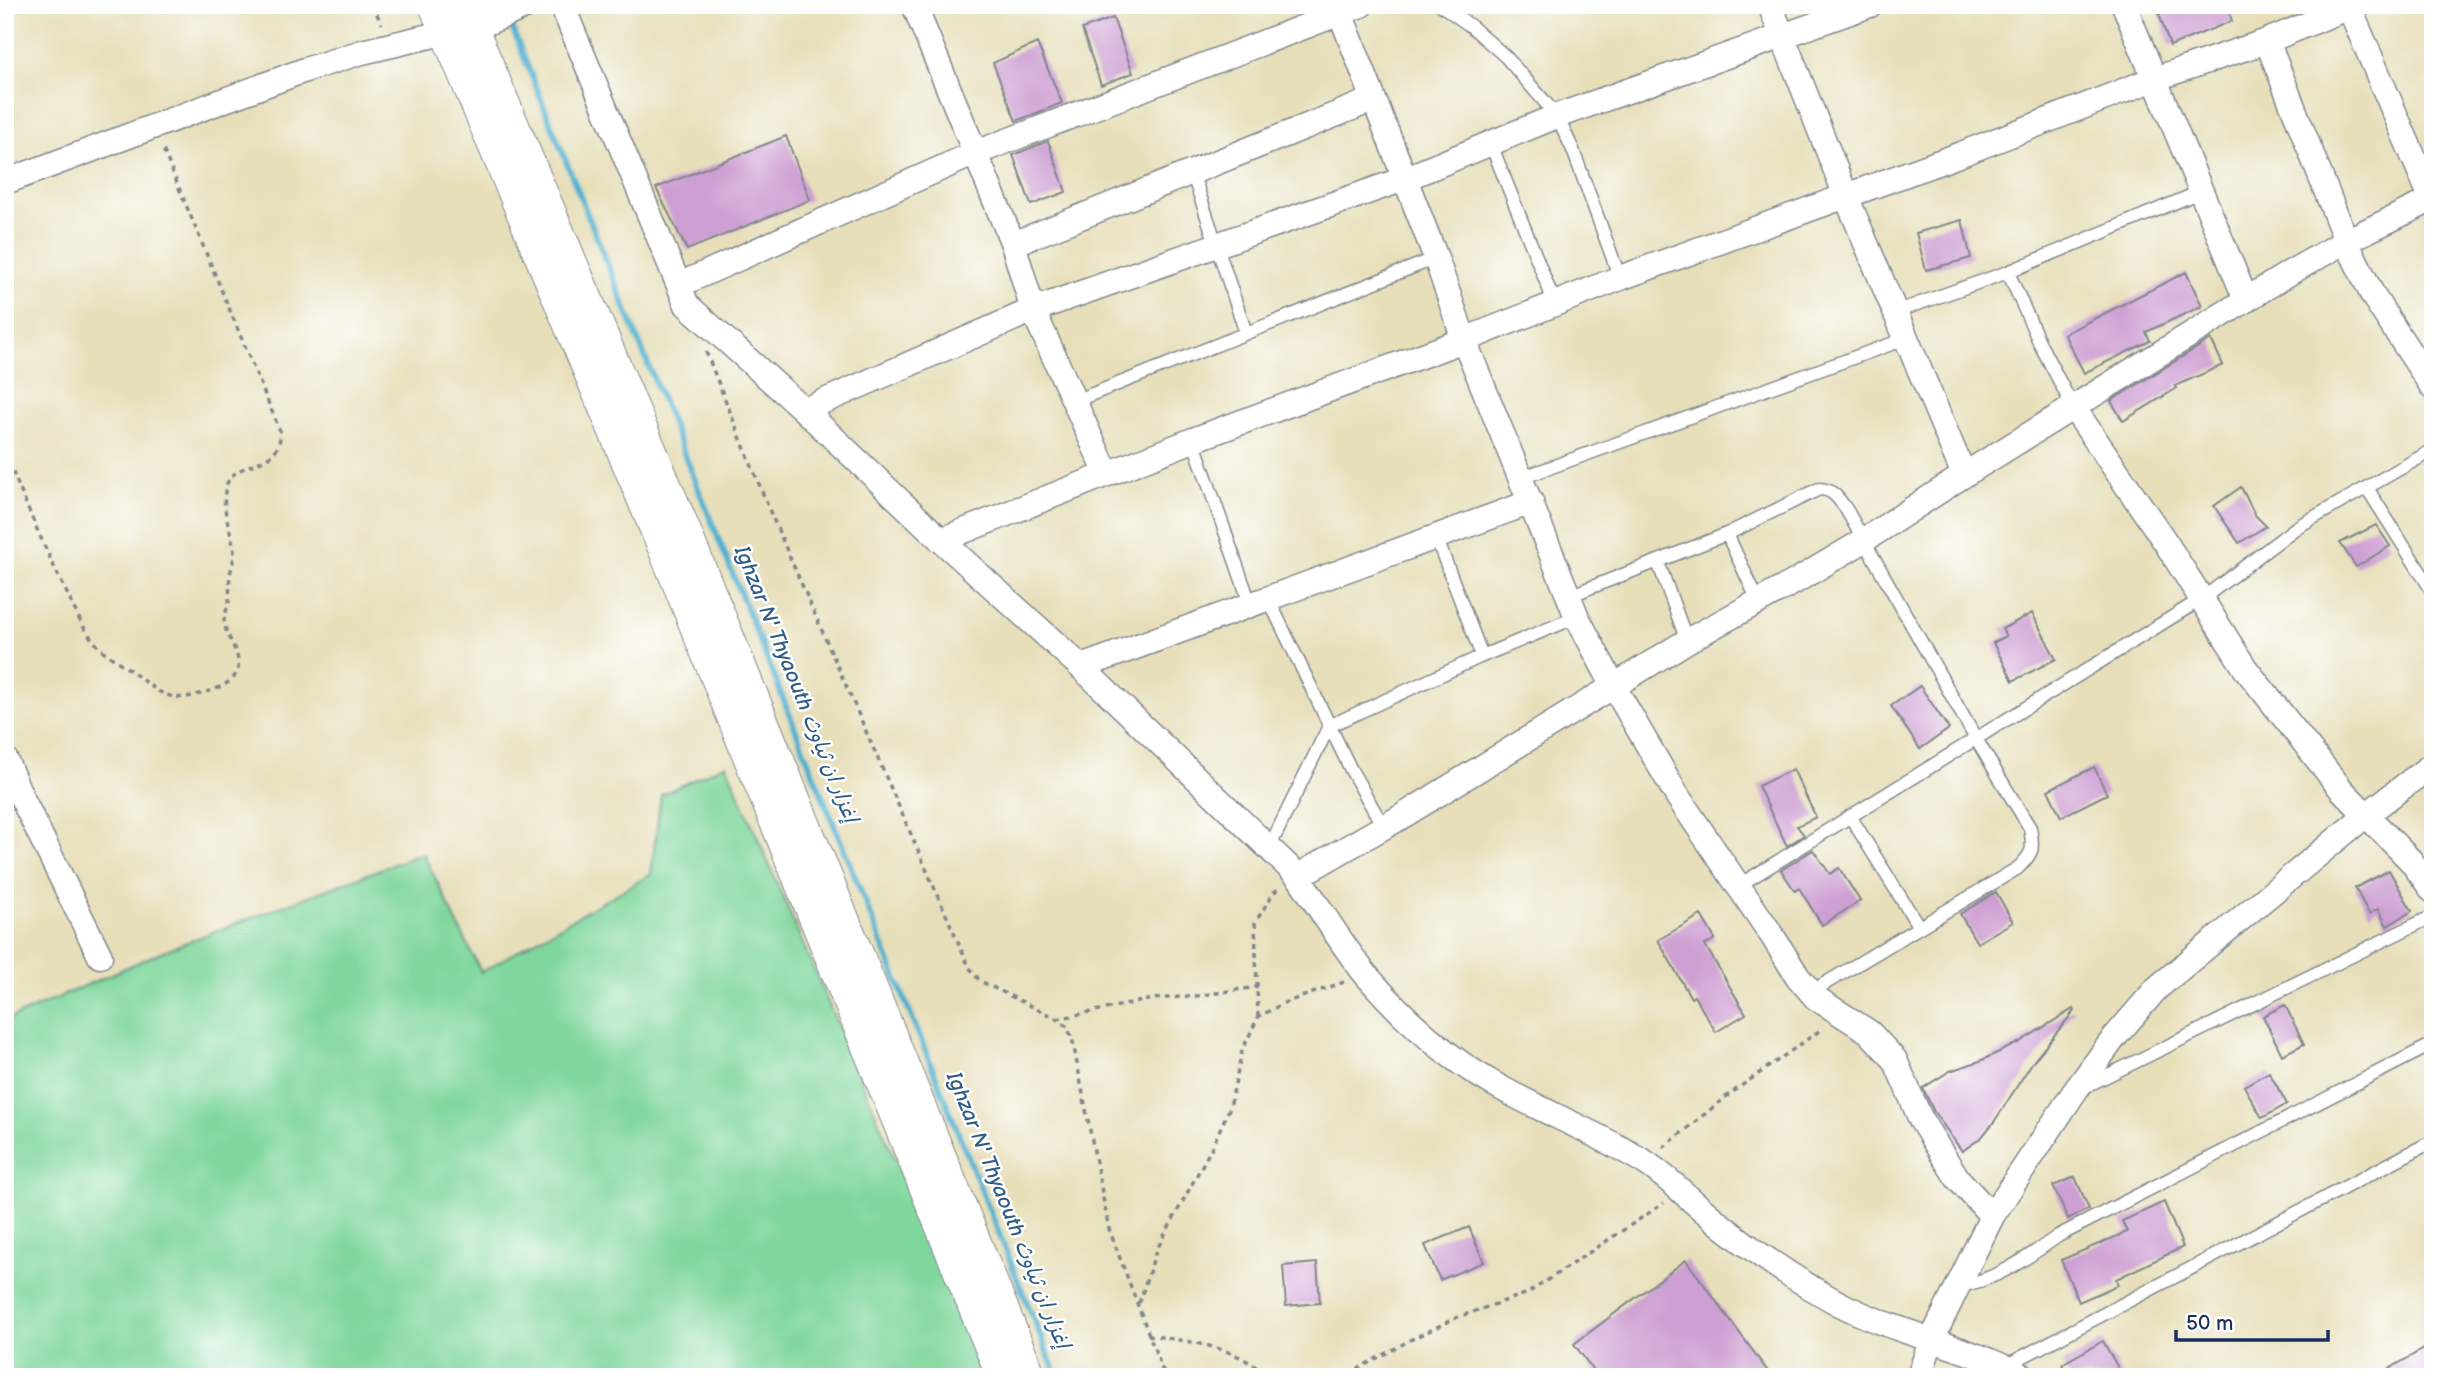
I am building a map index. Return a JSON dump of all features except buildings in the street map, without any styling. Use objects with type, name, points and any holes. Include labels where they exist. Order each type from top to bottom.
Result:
[{"type":"street","points":[[562,5],[687,305],[1081,667],[1298,876],[1366,974],[1417,1028],[1452,1057],[1492,1082],[1645,1163],[1683,1190],[1701,1209],[1757,1253],[1840,1304],[2015,1371]]},
{"type":"street","points":[[914,5],[1013,244],[1033,310],[1107,474]]},
{"type":"street","points":[[1770,5],[1905,339],[1964,475]]},
{"type":"street","points":[[2124,5],[2246,300]]},
{"type":"street","points":[[804,410],[1033,310],[1405,179],[1558,116],[1868,6]]},
{"type":"street","points":[[941,540],[1193,440],[1464,340],[1620,278],[2154,79],[2267,41],[2352,6],[2432,200],[2346,241],[2246,300],[1796,582],[1687,641],[1298,876]]},
{"type":"street","points":[[5,182],[153,126],[460,18],[523,8]]},
{"type":"street","points":[[679,285],[974,154],[1346,8],[1372,100],[1436,258],[1464,340],[1573,607],[1614,687],[1678,797],[1798,977],[1816,998],[1869,1032],[1895,1060],[1922,1120],[1942,1154],[1958,1179],[1992,1216]]},
{"type":"street","points":[[460,18],[664,548],[1003,1377]]},
{"type":"street","points":[[460,18],[685,531],[1030,1377]]},
{"type":"street","points":[[2267,41],[2346,241],[2373,296],[2432,386]]},
{"type":"street","points":[[1013,244],[1372,100]]},
{"type":"street","points":[[2073,407],[2203,598],[2245,667],[2341,789],[2411,861],[2433,891]]},
{"type":"street","points":[[1081,667],[1531,502]]},
{"type":"street","points":[[5,759],[13,799],[100,957]]},
{"type":"street","points":[[1919,1377],[1931,1341],[1992,1216],[2075,1091],[2114,1038],[2157,988],[2366,815],[2433,764]]},
{"type":"lane","points":[[1440,5],[1472,27],[1506,57],[1558,116],[1620,278]]},
{"type":"lane","points":[[1490,142],[1555,304]]},
{"type":"lane","points":[[1192,172],[1246,333]]},
{"type":"lane","points":[[1895,312],[2008,272],[2200,192]]},
{"type":"lane","points":[[1075,401],[1436,258]]},
{"type":"lane","points":[[2008,272],[2040,346],[2073,407]]},
{"type":"lane","points":[[1521,478],[1905,339]]},
{"type":"lane","points":[[1193,440],[1259,602],[1382,826]]},
{"type":"lane","points":[[1738,886],[2203,598],[2297,527],[2433,450]]},
{"type":"lane","points":[[2367,488],[2433,592]]},
{"type":"lane","points":[[1269,848],[1329,726],[1482,656],[1658,562],[1727,534],[1819,489],[1826,489],[1835,494],[1846,509],[1976,739],[2030,828],[2033,842],[2031,854],[2018,868],[1811,992]]},
{"type":"lane","points":[[1727,534],[1758,601]]},
{"type":"lane","points":[[1437,537],[1482,656]]},
{"type":"lane","points":[[1658,562],[1687,641]]},
{"type":"lane","points":[[1850,816],[1919,927]]},
{"type":"lane","points":[[2075,1091],[2433,916]]},
{"type":"lane","points":[[1958,1286],[1978,1283],[2006,1270],[2058,1236],[2433,1044]]},
{"type":"lane","points":[[2015,1371],[2433,1141]]},
{"type":"path","points":[[5,453],[33,524],[85,629],[101,649],[155,691],[172,698],[188,697],[218,688],[235,677],[239,668],[238,661],[223,620],[229,604],[229,579],[234,552],[225,515],[225,489],[228,479],[239,470],[260,463],[275,451],[281,440],[280,431],[153,126]]},
{"type":"path","points":[[702,342],[771,514],[969,967],[980,981],[1057,1019],[1066,1026],[1072,1037],[1110,1229],[1165,1377]]},
{"type":"path","points":[[1138,1306],[1156,1251],[1211,1149],[1230,1107],[1242,1051],[1258,1017],[1255,923],[1274,892],[1298,876]]},
{"type":"path","points":[[1258,1017],[1284,1003],[1366,974]]},
{"type":"path","points":[[1057,1019],[1152,999],[1257,987]]},
{"type":"path","points":[[1645,1163],[1727,1096],[1842,1014]]},
{"type":"path","points":[[1350,1377],[1371,1362],[1447,1322],[1528,1293],[1683,1190]]},
{"type":"path","points":[[1148,1335],[1216,1347],[1258,1367],[1267,1377]]},
{"type":"green space","points":[[726,764],[988,1377],[5,1377],[5,1021],[166,950],[423,853],[481,972],[651,874],[661,795]]},
{"type":"waterway","name":"Ighzar N' Thyaouth إغزار ان ثياوث","points":[[509,20],[1057,1377]]}]
